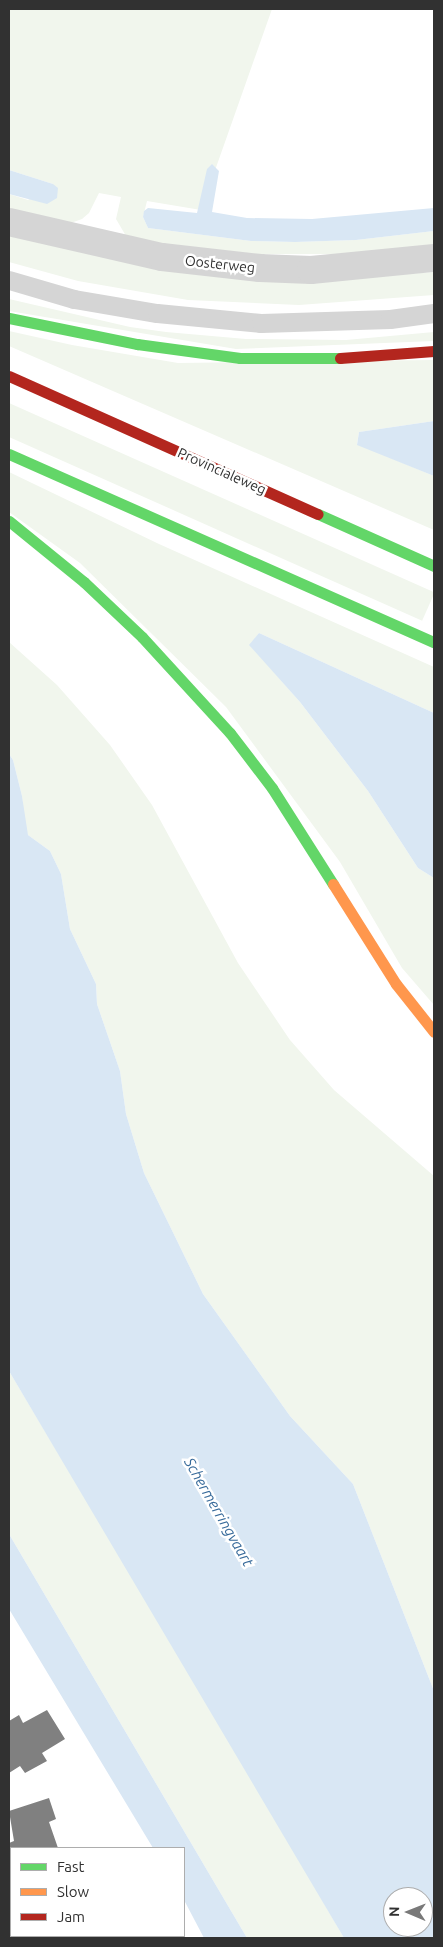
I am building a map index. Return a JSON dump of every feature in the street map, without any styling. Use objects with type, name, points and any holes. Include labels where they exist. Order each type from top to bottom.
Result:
[{"type":"highway","points":[[9,318],[128,342],[240,358],[363,358],[434,352]]},
{"type":"highway","name":"Provincialeweg","points":[[9,376],[434,566]]},
{"type":"highway","points":[[9,454],[434,642]]},
{"type":"highway","points":[[9,522],[92,589],[142,637],[230,733],[272,788],[396,984],[434,1032]]},
{"type":"street","name":"Oosterweg","points":[[9,222],[162,257],[260,268],[311,270],[434,258]]},
{"type":"lane","points":[[9,280],[74,300],[157,313],[261,323],[390,319],[434,313]]},
{"type":"shaded area","points":[[9,9],[272,9],[201,210],[147,201],[143,217],[148,228],[251,241],[295,242],[356,240],[434,231],[434,246],[360,254],[243,254],[135,240],[126,236],[116,219],[121,197],[99,193],[89,213],[82,219],[65,225],[9,209],[9,194],[28,200],[53,184],[9,170]]},
{"type":"shaded area","points":[[9,235],[159,270],[320,280],[434,272],[434,295],[299,305],[188,300],[78,281],[9,262]]},
{"type":"shaded area","points":[[9,299],[130,327],[166,332],[246,339],[346,340],[434,332],[434,341],[236,349],[9,311]]},
{"type":"shaded area","points":[[9,331],[72,345],[178,363],[434,360],[434,421],[359,432],[357,444],[434,476],[434,530],[9,346]]},
{"type":"shaded area","points":[[9,403],[434,592],[422,621],[9,437]]},
{"type":"shaded area","points":[[9,472],[159,544],[434,667],[434,713],[259,633],[250,645],[300,702],[368,791],[418,868],[434,878],[434,1005],[402,968],[340,862],[226,707],[80,563],[9,512]]},
{"type":"shaded area","points":[[9,642],[57,685],[110,745],[152,805],[238,963],[290,1040],[334,1090],[434,1176],[434,1691],[353,1484],[290,1416],[203,1294],[144,1173],[126,1114],[120,1071],[97,1004],[96,984],[70,929],[61,874],[50,851],[28,835],[25,828],[22,796],[13,760],[9,754]]},
{"type":"shaded area","points":[[9,1371],[242,1761],[344,1938],[247,1938],[9,1534]]},
{"type":"water","points":[[212,164],[219,171],[212,212],[247,218],[312,219],[434,208],[434,231],[356,240],[295,242],[251,241],[148,228],[143,217],[144,211],[148,208],[197,213],[207,169]]},
{"type":"water","points":[[9,170],[53,184],[58,188],[57,198],[47,204],[9,194]]},
{"type":"water","points":[[434,421],[434,476],[357,445],[359,432]]},
{"type":"water","points":[[259,633],[434,713],[434,878],[418,868],[368,791],[300,702],[249,645]]},
{"type":"water","name":"Schermerringvaart","points":[[9,754],[13,760],[22,796],[28,835],[50,851],[61,874],[70,929],[96,984],[97,1004],[120,1071],[126,1114],[144,1173],[203,1294],[290,1416],[353,1484],[434,1691],[434,1938],[344,1938],[9,1371]]},
{"type":"water","points":[[9,1534],[247,1938],[204,1938],[185,1902],[185,1847],[152,1847],[9,1609]]},
{"type":"building","points":[[47,1710],[65,1739],[42,1753],[47,1761],[25,1773],[20,1766],[9,1773],[9,1721],[19,1715],[23,1723]]},
{"type":"building","points":[[49,1798],[56,1819],[49,1822],[58,1847],[10,1848],[9,1843],[14,1841],[9,1811]]},
{"type":"building","points":[[51,1937],[76,1937],[76,1938]]},
{"type":"traffic: fast","points":[[9,318],[137,344],[240,358],[340,358]]},
{"type":"traffic: fast","points":[[9,454],[434,642]]},
{"type":"traffic: fast","points":[[318,514],[434,566]]},
{"type":"traffic: fast","points":[[9,521],[84,582],[142,637],[230,733],[272,788],[333,884]]},
{"type":"traffic: slow","points":[[333,884],[396,984],[434,1032]]},
{"type":"traffic: jam","points":[[340,358],[434,351]]},
{"type":"traffic: jam","points":[[9,376],[318,514]]}]
